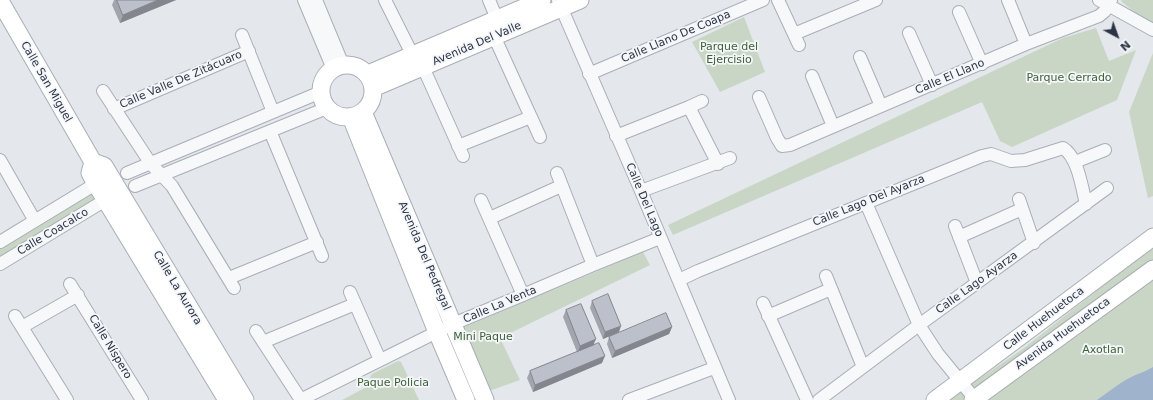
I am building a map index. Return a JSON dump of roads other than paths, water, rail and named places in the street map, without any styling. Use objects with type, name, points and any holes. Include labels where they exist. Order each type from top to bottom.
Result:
[{"type":"street","points":[[304,0],[338,67]]},
{"type":"street","points":[[316,0],[338,67]]},
{"type":"street","points":[[385,0],[418,61],[461,151],[530,117]]},
{"type":"street","points":[[489,0],[497,19]]},
{"type":"street","name":"Avenida Del Valle","points":[[418,61],[497,19],[542,0]]},
{"type":"street","name":"Avenida Del Valle","points":[[371,81],[418,61],[494,36],[560,4],[580,0]]},
{"type":"street","name":"Calle Llano De Coapa","points":[[589,74],[763,0]]},
{"type":"street","points":[[778,0],[797,40],[876,0]]},
{"type":"street","points":[[1008,0],[1026,44]]},
{"type":"street","name":"Calle San Miguel","points":[[0,1],[93,162],[90,174],[103,180]]},
{"type":"street","points":[[1106,2],[1153,30]]},
{"type":"street","name":"Calle El Llano","points":[[759,97],[782,146],[790,145],[1026,44],[1099,16],[1106,2]]},
{"type":"street","name":"Calle Del Lago","points":[[560,4],[679,280],[714,368],[729,400]]},
{"type":"street","points":[[958,12],[982,64]]},
{"type":"street","points":[[909,33],[932,85]]},
{"type":"street","name":"Calle Valle De Zitácuaro","points":[[242,35],[273,112]]},
{"type":"street","points":[[494,36],[540,137]]},
{"type":"street","name":"Calle Valle De Zitácuaro","points":[[114,109],[249,51]]},
{"type":"street","points":[[860,57],[881,106]]},
{"type":"street","points":[[351,65],[358,67],[371,81],[371,101],[357,114],[338,115],[327,108],[323,101],[321,92],[324,79],[338,67],[351,65]]},
{"type":"street","points":[[812,76],[833,126]]},
{"type":"street","name":"Calle Valle De Zitácuaro","points":[[103,91],[151,164],[172,186],[231,283],[317,242]]},
{"type":"street","points":[[128,173],[321,92]]},
{"type":"street","points":[[616,136],[702,101]]},
{"type":"street","points":[[689,107],[718,164]]},
{"type":"street","points":[[135,186],[327,108]]},
{"type":"street","name":"Avenida Del Pedregal","points":[[357,114],[453,324],[485,400]]},
{"type":"street","name":"Avenida Del Pedregal","points":[[357,114],[437,332],[466,400]]},
{"type":"street","points":[[270,131],[322,256]]},
{"type":"street","name":"Calle Lago Del Ayarza","points":[[679,280],[982,156],[991,154],[1011,160],[1025,160],[1063,148],[1068,151],[1075,162]]},
{"type":"street","points":[[1086,204],[1075,162],[1105,150]]},
{"type":"street","points":[[641,191],[718,164],[730,158]]},
{"type":"street","points":[[0,160],[35,221]]},
{"type":"street","points":[[557,174],[593,265]]},
{"type":"street","name":"Calle Coacalco","points":[[0,242],[103,180]]},
{"type":"street","name":"Calle La Aurora","points":[[103,180],[227,400]]},
{"type":"street","points":[[490,218],[561,186]]},
{"type":"street","name":"Calle Lago Ayarza","points":[[819,400],[1107,188]]},
{"type":"street","name":"Calle Coacalco","points":[[0,264],[112,196]]},
{"type":"street","name":"Calle La Aurora","points":[[112,196],[245,400]]},
{"type":"street","points":[[481,200],[523,296]]},
{"type":"street","points":[[866,203],[919,325],[938,354],[974,399]]},
{"type":"street","points":[[978,283],[957,231],[1021,204],[1034,242]]},
{"type":"street","name":"Calle Huehuetoca","points":[[935,400],[1153,237]]},
{"type":"street","name":"Calle La Venta","points":[[300,400],[453,324],[660,238]]},
{"type":"street","name":"Avenida Huehuetoca","points":[[974,399],[1153,269]]},
{"type":"street","points":[[826,276],[863,367]]},
{"type":"street","name":"Calle Níspero","points":[[70,284],[78,294],[142,400]]},
{"type":"street","points":[[768,316],[831,289]]},
{"type":"street","points":[[350,292],[380,360]]},
{"type":"street","points":[[22,327],[78,294]]},
{"type":"street","points":[[763,303],[807,400]]},
{"type":"street","points":[[263,342],[355,304]]},
{"type":"street","points":[[15,316],[67,400]]},
{"type":"street","points":[[256,331],[300,400]]},
{"type":"street","points":[[629,400],[652,396],[714,368]]},
{"type":"water","points":[[1153,367],[1153,400],[1097,400],[1127,379]]},
{"type":"park label","name":"Parque del Ejercisio","points":[[729,53]]},
{"type":"park label","name":"Parque Cerrado","points":[[1069,78]]},
{"type":"park label","name":"Mini Paque","points":[[483,337]]},
{"type":"park label","name":"Axotlan","points":[[1103,350]]},
{"type":"park label","name":"Paque Policia","points":[[393,383]]}]
